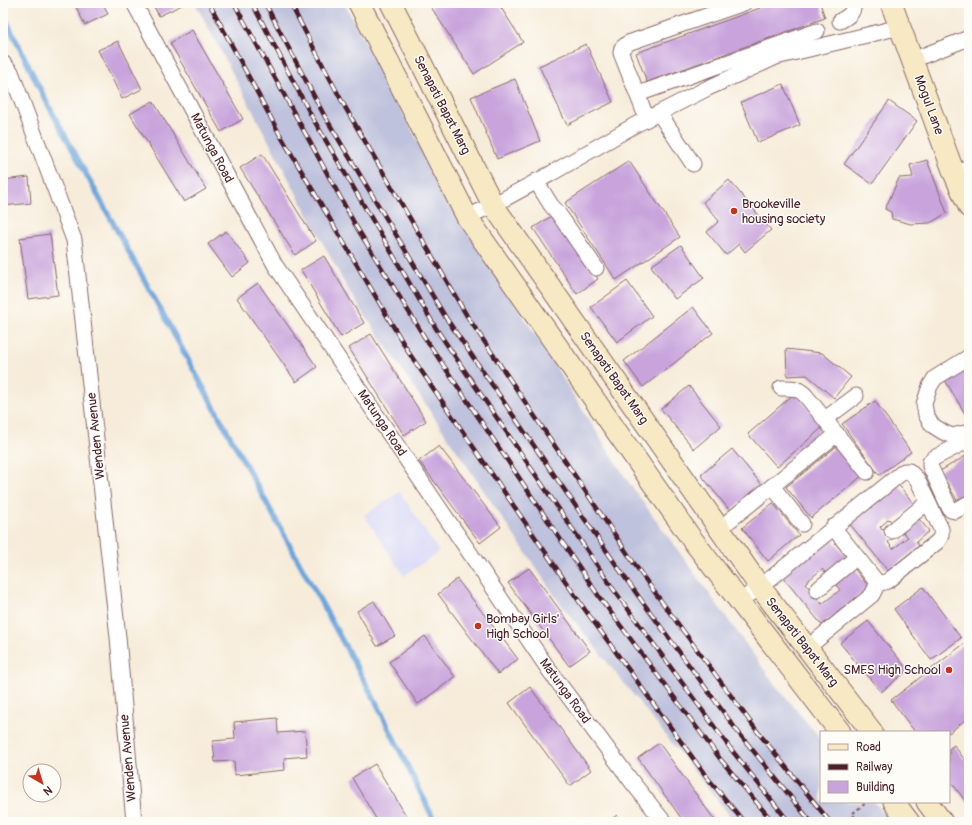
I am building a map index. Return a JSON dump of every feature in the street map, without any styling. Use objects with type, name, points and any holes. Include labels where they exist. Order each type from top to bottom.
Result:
[{"type":"main road","name":"Senapati Bapat Marg","points":[[359,3],[467,217],[691,538],[839,731]]},
{"type":"main road","name":"Senapati Bapat Marg","points":[[391,3],[493,205],[760,587],[871,731]]},
{"type":"main road","name":"Mogul Lane","points":[[891,3],[912,60],[962,170],[969,207]]},
{"type":"main road","points":[[562,353],[584,337]]},
{"type":"main road","points":[[660,494],[683,477]]},
{"type":"main road","points":[[895,803],[909,822]]},
{"type":"main road","points":[[928,803],[942,822]]},
{"type":"street","name":"Matunga Road","points":[[134,3],[275,265],[549,670],[632,782],[664,822]]},
{"type":"street","points":[[693,164],[653,116],[638,94],[621,53],[622,48],[628,43],[744,3]]},
{"type":"street","points":[[840,21],[851,13],[854,3]]},
{"type":"street","points":[[467,217],[536,182],[635,125],[708,88],[776,58],[900,28]]},
{"type":"street","points":[[638,94],[817,31]]},
{"type":"street","points":[[912,60],[969,38]]},
{"type":"street","name":"Wenden Avenue","points":[[3,63],[11,72],[74,240],[118,637],[134,822]]},
{"type":"street","points":[[536,182],[596,268]]},
{"type":"street","points":[[969,358],[935,378],[930,386],[924,404],[926,415],[932,425],[943,432],[952,436],[969,432]]},
{"type":"street","points":[[781,388],[796,388],[801,391],[867,472]]},
{"type":"street","points":[[825,419],[856,396]]},
{"type":"street","points":[[720,529],[837,434]]},
{"type":"street","points":[[969,440],[934,458],[930,462],[930,466],[951,510],[955,511],[969,503]]},
{"type":"street","points":[[740,602],[760,587],[833,527],[904,471],[909,471],[917,479],[942,533],[937,542],[884,583],[876,581],[833,527]]},
{"type":"street","points":[[772,486],[802,524]]},
{"type":"street","points":[[892,532],[928,502]]},
{"type":"street","points":[[817,590],[856,557]]},
{"type":"street","points":[[807,648],[872,595],[876,587],[876,581]]},
{"type":"path","points":[[859,822],[852,814],[866,803]]},
{"type":"shaded area","points":[[195,3],[344,3],[449,199],[627,480],[776,686],[820,738],[820,803],[875,803],[892,822],[735,822],[559,602],[348,290]]},
{"type":"shaded area","points":[[400,492],[439,552],[404,576],[364,515]]},
{"type":"building","points":[[74,3],[103,3],[108,14],[85,25]]},
{"type":"building","points":[[152,3],[181,3],[182,5],[159,16]]},
{"type":"building","points":[[436,3],[498,3],[523,42],[474,74],[431,7]]},
{"type":"building","points":[[774,3],[820,3],[825,18],[647,82],[636,53]]},
{"type":"building","points":[[192,30],[243,119],[221,132],[170,43]]},
{"type":"building","points":[[118,41],[142,89],[122,99],[98,50]]},
{"type":"building","points":[[586,44],[613,102],[567,125],[539,66]]},
{"type":"building","points":[[515,79],[540,141],[497,159],[471,97]]},
{"type":"building","points":[[783,84],[800,125],[758,143],[741,102]]},
{"type":"building","points":[[153,101],[206,189],[184,202],[130,114]]},
{"type":"building","points":[[889,101],[917,121],[872,184],[844,164]]},
{"type":"building","points":[[262,154],[316,241],[295,255],[240,168]]},
{"type":"building","points":[[927,160],[947,213],[930,223],[911,224],[892,219],[891,212],[885,209],[899,178],[913,177],[910,165]]},
{"type":"building","points":[[629,161],[680,237],[616,280],[565,203]]},
{"type":"building","points":[[29,177],[31,203],[3,206],[3,180]]},
{"type":"building","name":"Brookeville housing society","points":[[729,180],[771,230],[745,252],[739,244],[726,255],[707,232],[719,221],[703,202]]},
{"type":"building","points":[[555,214],[598,279],[577,294],[533,228]]},
{"type":"building","points":[[226,231],[250,263],[232,277],[208,244]]},
{"type":"building","points":[[50,234],[58,295],[28,299],[20,238]]},
{"type":"building","points":[[681,245],[704,278],[675,299],[651,266]]},
{"type":"building","points":[[324,256],[364,323],[341,337],[301,270]]},
{"type":"building","points":[[627,281],[652,316],[617,342],[591,307]]},
{"type":"building","points":[[258,283],[317,367],[296,382],[237,298]]},
{"type":"building","points":[[693,307],[713,333],[643,387],[624,361]]},
{"type":"building","points":[[371,334],[426,421],[404,435],[349,348]]},
{"type":"building","points":[[786,349],[822,353],[851,377],[834,398],[807,375],[787,376]]},
{"type":"building","points":[[969,361],[969,416],[967,417],[943,377]]},
{"type":"building","points":[[689,386],[721,426],[694,449],[661,409]]},
{"type":"building","points":[[795,393],[824,426],[777,467],[748,434]]},
{"type":"building","points":[[875,401],[911,452],[879,475],[842,424]]},
{"type":"building","points":[[838,445],[863,475],[811,518],[786,487]]},
{"type":"building","points":[[439,446],[501,527],[480,543],[419,461]]},
{"type":"building","points":[[732,449],[762,485],[730,511],[701,475]]},
{"type":"building","points":[[969,454],[969,496],[958,502],[940,471]]},
{"type":"building","points":[[898,484],[914,504],[892,523],[889,519],[880,527],[882,530],[884,529],[892,539],[888,542],[893,549],[908,537],[903,532],[919,519],[929,531],[916,542],[919,546],[888,571],[849,523]]},
{"type":"building","points":[[773,503],[799,535],[768,561],[742,528]]},
{"type":"building","points":[[830,536],[847,558],[827,574],[822,569],[805,583],[822,604],[840,590],[834,582],[853,567],[869,587],[822,625],[781,575]]},
{"type":"building","points":[[529,568],[590,651],[569,666],[508,583]]},
{"type":"building","name":"Bombay Girls' High School","points":[[457,579],[518,659],[498,674],[438,594]]},
{"type":"building","points":[[923,587],[961,638],[931,660],[894,609]]},
{"type":"building","points":[[374,601],[395,636],[377,646],[357,611]]},
{"type":"building","points":[[868,621],[908,670],[881,692],[840,643]]},
{"type":"building","points":[[425,636],[455,677],[418,704],[389,662]]},
{"type":"building","name":"SMES High School","points":[[969,640],[969,717],[950,732],[914,731],[891,700]]},
{"type":"building","points":[[530,687],[591,770],[570,786],[509,703]]},
{"type":"building","points":[[277,718],[278,733],[305,731],[307,756],[284,758],[285,770],[235,775],[234,761],[215,762],[213,741],[235,739],[234,722]]},
{"type":"building","points":[[659,743],[716,822],[684,822],[638,758]]},
{"type":"building","points":[[954,745],[969,766],[969,802],[966,802],[950,780],[950,748]]},
{"type":"building","points":[[375,764],[410,822],[378,822],[352,778]]},
{"type":"building","points":[[617,815],[623,822],[608,822]]},
{"type":"waterway","points":[[3,14],[45,99],[378,706],[435,822]]},
{"type":"railway","points":[[209,3],[279,133],[409,353],[583,607],[706,776],[744,822]]},
{"type":"railway","points":[[234,3],[357,228],[425,338],[600,598],[721,760],[773,822]]},
{"type":"railway","points":[[252,3],[312,117],[437,330],[614,590],[730,748],[789,822]]},
{"type":"railway","points":[[265,3],[324,115],[446,318],[628,582],[738,732],[811,822]]},
{"type":"railway","points":[[290,3],[345,107],[467,316],[642,575],[757,731],[830,822]]},
{"type":"place","name":"Brookeville housing society","points":[[734,211]]},
{"type":"place","name":"Bombay Girls' High School","points":[[478,626]]},
{"type":"place","name":"SMES High School","points":[[949,670]]}]
